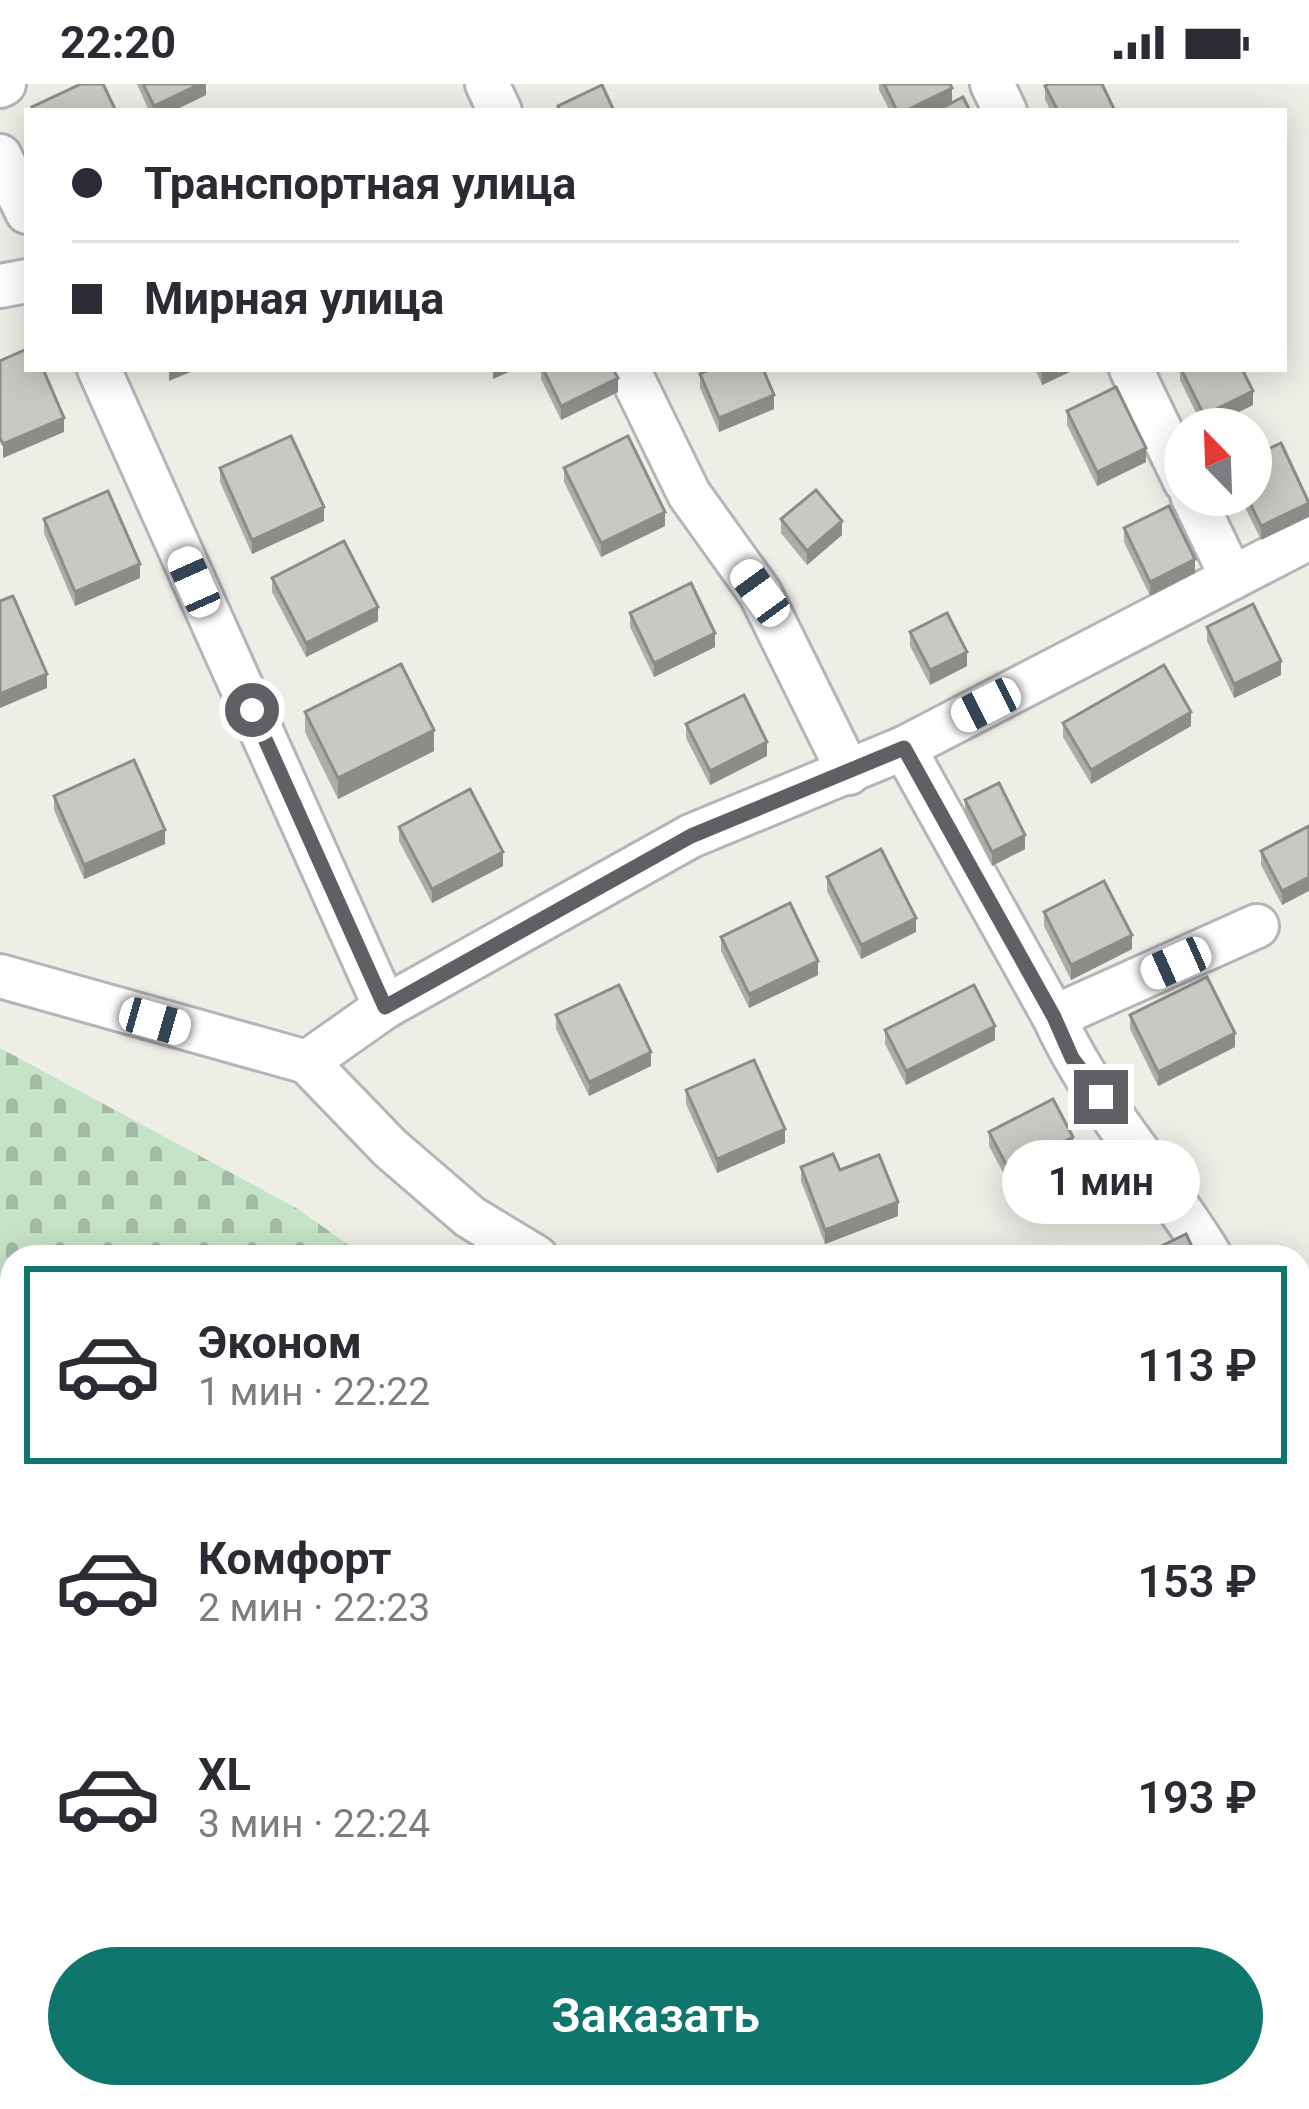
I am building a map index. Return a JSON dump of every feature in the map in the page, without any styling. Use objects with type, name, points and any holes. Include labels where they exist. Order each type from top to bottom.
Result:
[{"type":"street","points":[[0,156],[24,206]]},
{"type":"street","points":[[100,372],[385,1007]]},
{"type":"street","points":[[629,372],[689,494],[760,593],[849,772]]},
{"type":"street","points":[[1132,372],[1164,437]]},
{"type":"street","points":[[1202,516],[1232,578]]},
{"type":"street","points":[[307,1062],[385,1007],[691,836],[904,748],[1309,538]]},
{"type":"street","points":[[904,748],[1054,1017],[1072,1058],[1204,1245]]},
{"type":"street","points":[[1054,1017],[1257,926]]},
{"type":"street","points":[[0,976],[307,1062],[391,1148],[470,1217],[516,1245]]},
{"type":"green space","points":[[0,1048],[298,1209],[348,1245],[0,1245]]},
{"type":"building","points":[[81,84],[103,84],[115,108],[32,108]]},
{"type":"building","points":[[143,84],[200,84],[154,106]]},
{"type":"building","points":[[884,84],[950,84],[952,88],[911,108],[896,108]]},
{"type":"building","points":[[1102,84],[1114,108],[1056,108],[1045,86]]},
{"type":"building","points":[[602,85],[613,108],[559,108]]},
{"type":"building","points":[[963,97],[968,108],[942,108]]},
{"type":"building","points":[[24,350],[24,372],[44,372],[64,418],[3,444],[0,361]]},
{"type":"building","points":[[544,372],[615,372],[618,378],[561,406]]},
{"type":"building","points":[[764,372],[774,395],[719,418],[700,374]]},
{"type":"building","points":[[1182,372],[1244,372],[1253,391],[1218,408],[1200,408]]},
{"type":"building","points":[[1116,387],[1146,448],[1097,472],[1067,411]]},
{"type":"building","points":[[291,436],[324,507],[252,540],[220,468]]},
{"type":"building","points":[[628,436],[665,512],[601,543],[564,468]]},
{"type":"building","points":[[1281,443],[1309,503],[1261,526],[1256,516],[1272,516],[1272,447]]},
{"type":"building","points":[[816,490],[842,521],[807,551],[781,519]]},
{"type":"building","points":[[108,491],[140,564],[75,592],[44,519]]},
{"type":"building","points":[[1164,508],[1164,516],[1174,516],[1195,559],[1150,582],[1124,528]]},
{"type":"building","points":[[344,541],[378,607],[306,643],[272,578]]},
{"type":"building","points":[[691,583],[715,633],[654,663],[630,613]]},
{"type":"building","points":[[13,596],[47,674],[0,694],[0,601]]},
{"type":"building","points":[[1253,604],[1281,661],[1234,684],[1207,627]]},
{"type":"building","points":[[947,613],[967,652],[930,670],[910,632]]},
{"type":"building","points":[[401,664],[434,730],[338,778],[305,712]]},
{"type":"building","points":[[1164,665],[1191,712],[1091,770],[1063,723]]},
{"type":"building","points":[[744,695],[767,742],[710,771],[686,724]]},
{"type":"building","points":[[134,760],[165,830],[84,865],[54,796]]},
{"type":"building","points":[[999,783],[1025,835],[992,852],[965,800]]},
{"type":"building","points":[[470,789],[503,852],[432,889],[399,827]]},
{"type":"building","points":[[1309,826],[1309,877],[1282,891],[1261,851]]},
{"type":"building","points":[[881,849],[916,918],[861,945],[827,877]]},
{"type":"building","points":[[1104,881],[1132,935],[1071,965],[1044,912]]},
{"type":"building","points":[[790,903],[818,961],[749,994],[721,937]]},
{"type":"building","points":[[1207,977],[1235,1033],[1158,1072],[1130,1015]]},
{"type":"building","points":[[619,985],[651,1052],[589,1082],[556,1015]]},
{"type":"building","points":[[974,985],[995,1026],[906,1071],[885,1030]]},
{"type":"building","points":[[754,1060],[785,1129],[717,1159],[686,1090]]},
{"type":"building","points":[[1053,1099],[1073,1137],[1009,1170],[989,1132]]},
{"type":"building","points":[[833,1154],[840,1170],[879,1155],[898,1202],[825,1230],[801,1167]]},
{"type":"building","points":[[1186,1234],[1191,1245],[1164,1245]]},
{"type":"route","points":[[252,710],[385,1007],[691,836],[904,748],[1054,1017],[1072,1058],[1101,1097]]}]
